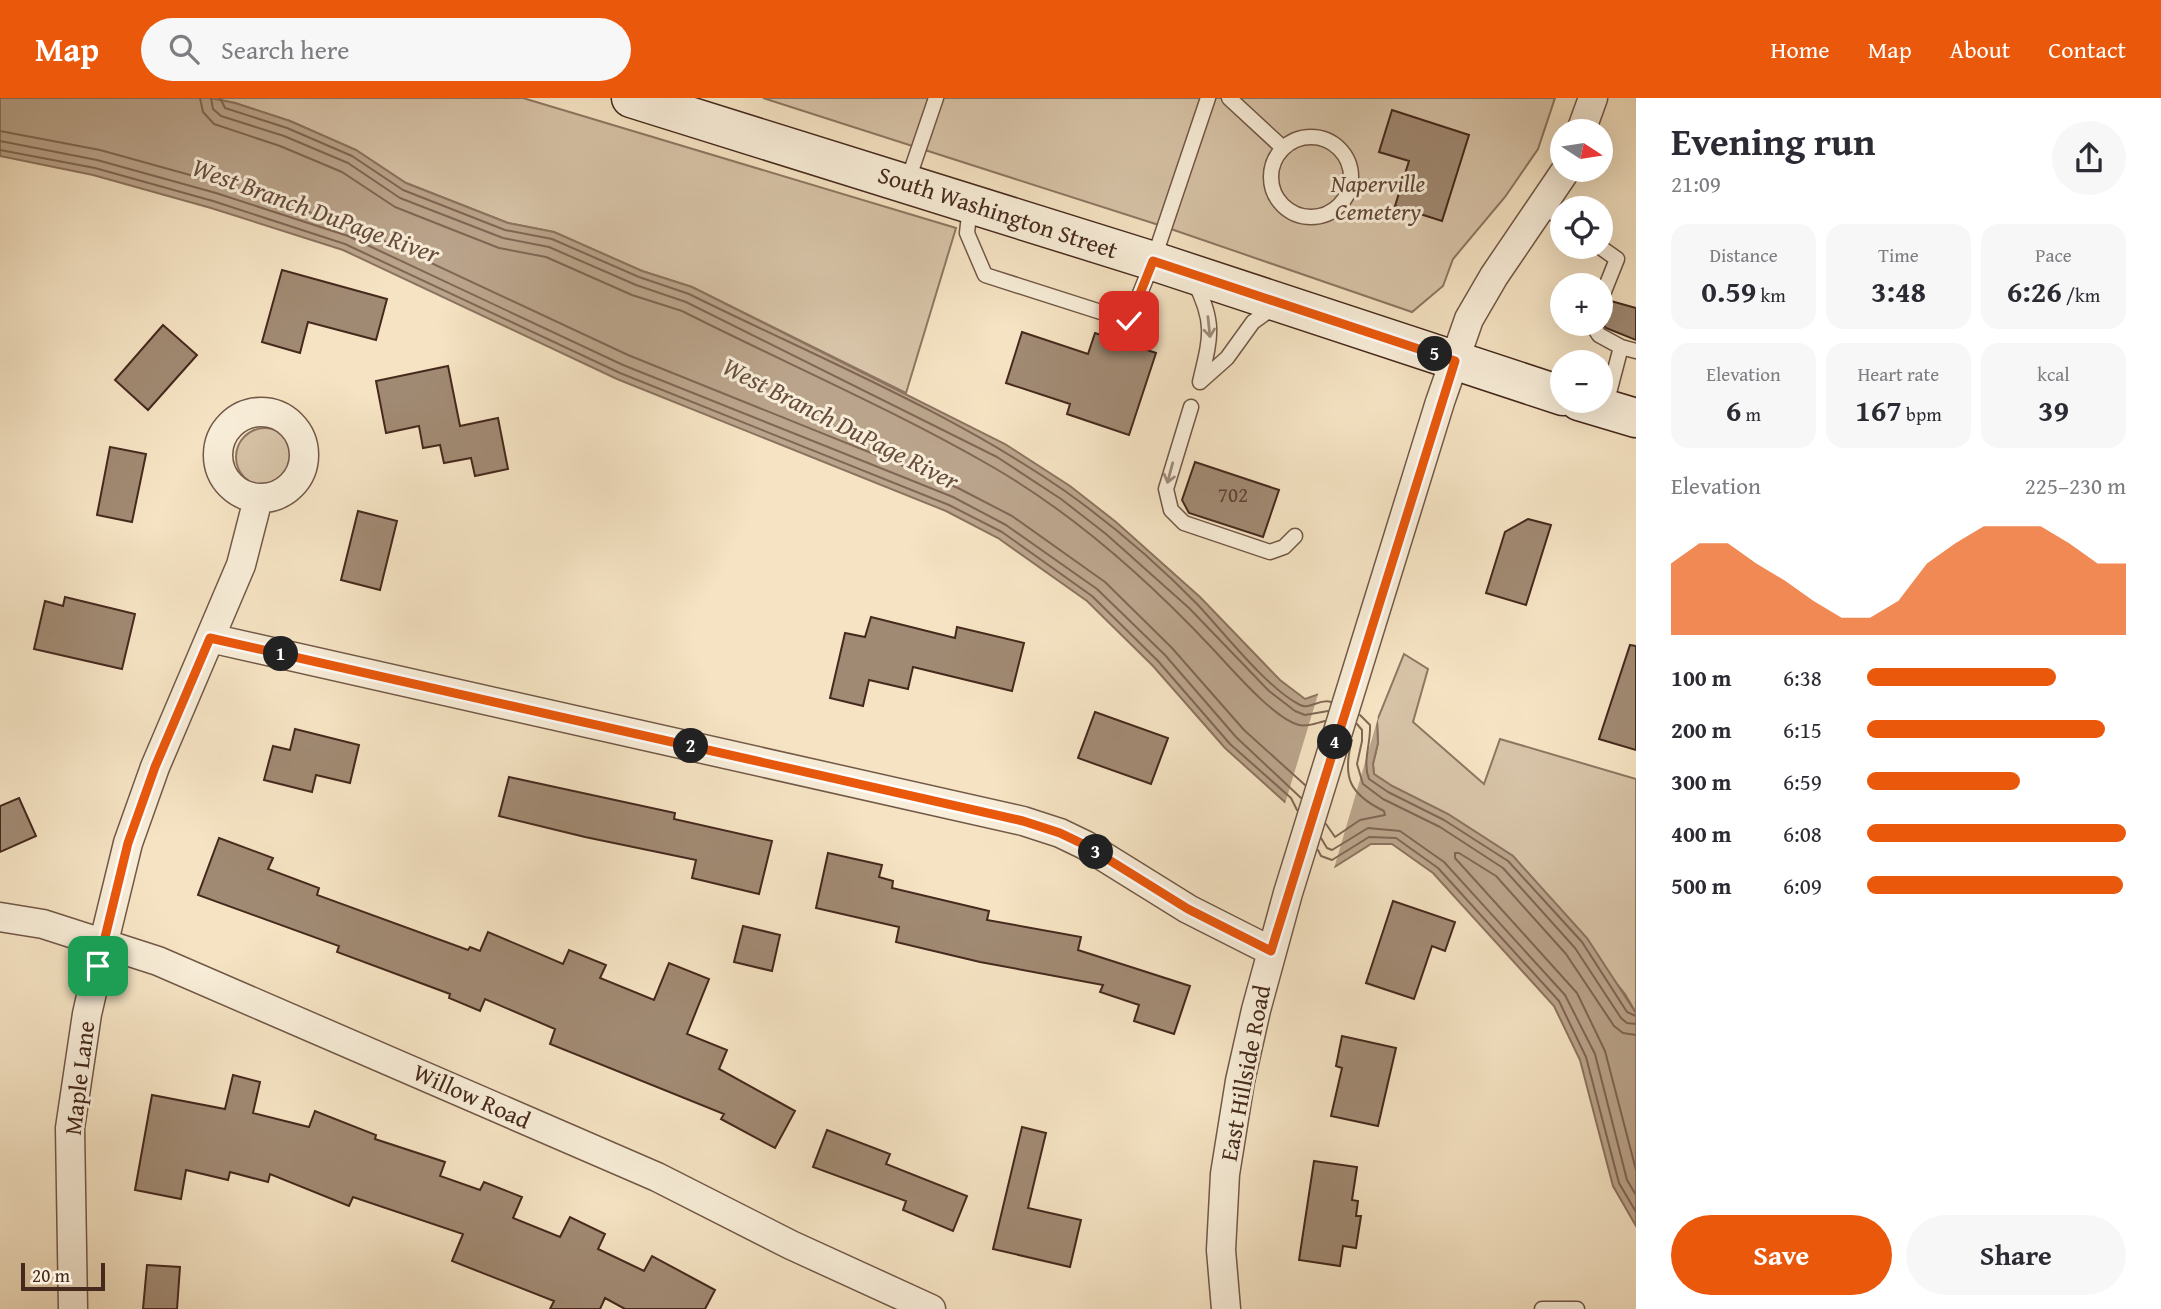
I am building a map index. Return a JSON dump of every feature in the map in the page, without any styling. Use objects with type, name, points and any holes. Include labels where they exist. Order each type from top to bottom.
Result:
[{"type":"main road","name":"South Washington Street","points":[[631,98],[673,104],[970,205],[1153,261],[1550,392]]},
{"type":"street","points":[[1585,119],[1593,98]]},
{"type":"street","name":"East Hillside Road","points":[[1226,1309],[1222,1250],[1225,1174],[1240,1081],[1271,951],[1288,893],[1469,319],[1550,216]]},
{"type":"street","name":"Maple Lane","points":[[73,1309],[70,1128],[87,1014],[103,943],[133,830],[155,767],[241,565],[258,499]]},
{"type":"street","points":[[210,638],[1023,821],[1060,833],[1085,845],[1188,909],[1271,951]]},
{"type":"street","name":"Willow Road","points":[[0,917],[43,924],[158,961],[645,1172],[791,1245],[931,1309]]},
{"type":"lane","points":[[907,183],[936,98]]},
{"type":"lane","points":[[970,205],[967,233],[985,275],[1129,321],[1153,261],[1208,98]]},
{"type":"lane","points":[[1229,98],[1283,148]]},
{"type":"lane","points":[[1321,138],[1334,144],[1344,154],[1350,167],[1350,181],[1347,194],[1339,205],[1329,213],[1304,216],[1282,205],[1275,195],[1271,170],[1283,148],[1294,140],[1321,138]]},
{"type":"lane","points":[[1611,273],[1617,259],[1613,256]]},
{"type":"lane","points":[[1191,274],[1207,305],[1211,336],[1200,382],[1227,358],[1253,322],[1279,304]]},
{"type":"lane","points":[[1601,336],[1621,347],[1636,351]]},
{"type":"lane","points":[[1613,382],[1621,347]]},
{"type":"lane","points":[[1191,407],[1166,489],[1171,510],[1184,523],[1270,552],[1284,547],[1295,536]]},
{"type":"lane","points":[[1542,1309],[1577,1309]]},
{"type":"green space","points":[[211,98],[523,98],[956,228],[906,393],[692,287],[642,271],[554,232],[508,223],[406,183],[355,150],[290,121]]},
{"type":"green space","name":"Naperville Cemetery","points":[[763,98],[1555,98],[1538,149],[1505,197],[1453,259],[1443,286],[1412,312],[1165,227]]},
{"type":"green space","points":[[259,428],[271,428],[286,436],[294,451],[294,463],[286,478],[271,486],[259,486],[244,478],[236,463],[236,451],[244,436]]},
{"type":"green space","points":[[1404,654],[1428,669],[1413,722],[1484,784],[1500,739],[1636,779],[1636,1013],[1625,994],[1513,856],[1448,814],[1374,774],[1373,764],[1378,743],[1377,721]]},
{"type":"water","name":"West Branch DuPage River","points":[[0,98],[210,98],[235,103],[290,121],[356,150],[406,183],[508,223],[554,232],[642,271],[692,287],[1005,444],[1070,486],[1116,522],[1200,597],[1280,680],[1305,699],[1325,692],[1377,721],[1378,743],[1373,764],[1374,774],[1448,814],[1513,856],[1587,938],[1636,1013],[1636,1226],[1613,1186],[1580,1060],[1554,1006],[1433,873],[1392,844],[1371,844],[1333,868],[1286,803],[1225,748],[1153,666],[1087,601],[998,538],[946,511],[617,379],[343,250],[211,208],[93,175],[0,156]]},
{"type":"pier","points":[[1326,689],[1364,704],[1378,718],[1333,872],[1313,864],[1284,807],[1319,691]]},
{"type":"building","points":[[1392,110],[1469,135],[1442,221],[1395,206],[1409,161],[1379,152]]},
{"type":"building","points":[[282,270],[387,299],[376,340],[308,322],[300,353],[262,342]]},
{"type":"building","points":[[1613,302],[1636,308],[1636,340],[1613,331]]},
{"type":"building","points":[[163,325],[197,355],[148,410],[115,380]]},
{"type":"building","points":[[1022,332],[1088,354],[1095,333],[1156,353],[1129,435],[1067,414],[1070,404],[1006,383]]},
{"type":"building","points":[[448,366],[460,426],[498,418],[508,469],[475,476],[471,458],[444,463],[440,445],[423,448],[419,426],[386,433],[376,381]]},
{"type":"building","points":[[110,447],[146,454],[132,522],[97,515]]},
{"type":"building","points":[[1195,462],[1279,490],[1263,537],[1189,513],[1182,500]]},
{"type":"building","points":[[358,511],[397,521],[380,590],[341,580]]},
{"type":"building","points":[[1528,519],[1551,525],[1526,605],[1486,593],[1505,532]]},
{"type":"building","points":[[65,597],[135,614],[122,669],[34,649],[45,601],[63,606]]},
{"type":"building","points":[[871,617],[955,638],[957,627],[1024,643],[1012,691],[913,667],[908,689],[869,680],[863,706],[830,698],[845,633],[865,637]]},
{"type":"building","points":[[1630,645],[1636,646],[1636,750],[1599,739]]},
{"type":"building","points":[[1095,712],[1168,738],[1151,784],[1078,758]]},
{"type":"building","points":[[295,729],[359,745],[350,783],[316,775],[312,792],[264,780],[273,746],[290,750]]},
{"type":"building","points":[[509,777],[675,813],[674,819],[772,841],[759,894],[692,878],[696,860],[499,816]]},
{"type":"building","points":[[19,798],[36,836],[0,852],[0,806]]},
{"type":"building","points":[[219,838],[273,858],[268,869],[319,888],[317,895],[468,950],[470,947],[480,951],[488,932],[563,964],[569,950],[606,965],[600,978],[654,1000],[669,963],[709,979],[687,1034],[727,1050],[719,1069],[795,1111],[775,1148],[721,1119],[724,1114],[550,1044],[555,1029],[485,999],[480,1011],[449,998],[450,994],[337,952],[339,946],[198,895]]},
{"type":"building","points":[[828,853],[882,865],[879,877],[893,881],[892,888],[989,911],[987,920],[1081,937],[1078,950],[1190,986],[1174,1034],[1134,1021],[1139,1005],[1100,992],[1103,985],[980,962],[896,942],[899,927],[816,908]]},
{"type":"building","points":[[1393,901],[1455,922],[1445,951],[1432,946],[1414,999],[1366,983]]},
{"type":"building","points":[[743,926],[780,935],[772,971],[734,962]]},
{"type":"building","points":[[1342,1036],[1396,1048],[1378,1126],[1331,1116],[1342,1068],[1336,1066]]},
{"type":"building","points":[[233,1075],[260,1082],[253,1113],[309,1127],[315,1111],[376,1135],[375,1139],[445,1162],[440,1176],[480,1190],[484,1182],[522,1197],[513,1218],[560,1237],[570,1217],[605,1234],[598,1249],[644,1271],[652,1256],[715,1290],[705,1309],[625,1309],[605,1298],[600,1309],[550,1309],[554,1301],[452,1261],[463,1234],[353,1197],[349,1206],[270,1174],[268,1182],[230,1172],[228,1180],[186,1170],[181,1199],[135,1190],[152,1095],[225,1109]]},
{"type":"building","points":[[1022,1127],[1046,1133],[1028,1208],[1081,1220],[1070,1267],[993,1249]]},
{"type":"building","points":[[827,1130],[890,1154],[886,1164],[967,1196],[953,1231],[903,1210],[906,1201],[813,1167]]},
{"type":"building","points":[[1314,1161],[1357,1167],[1352,1200],[1358,1201],[1356,1216],[1361,1216],[1356,1248],[1343,1246],[1340,1266],[1299,1260]]},
{"type":"building","points":[[147,1265],[180,1267],[177,1309],[143,1309]]},
{"type":"route","points":[[98,966],[128,843],[155,767],[210,638],[1023,821],[1060,833],[1085,845],[1188,909],[1271,951],[1440,402],[1455,361],[1153,261],[1129,321]]}]
